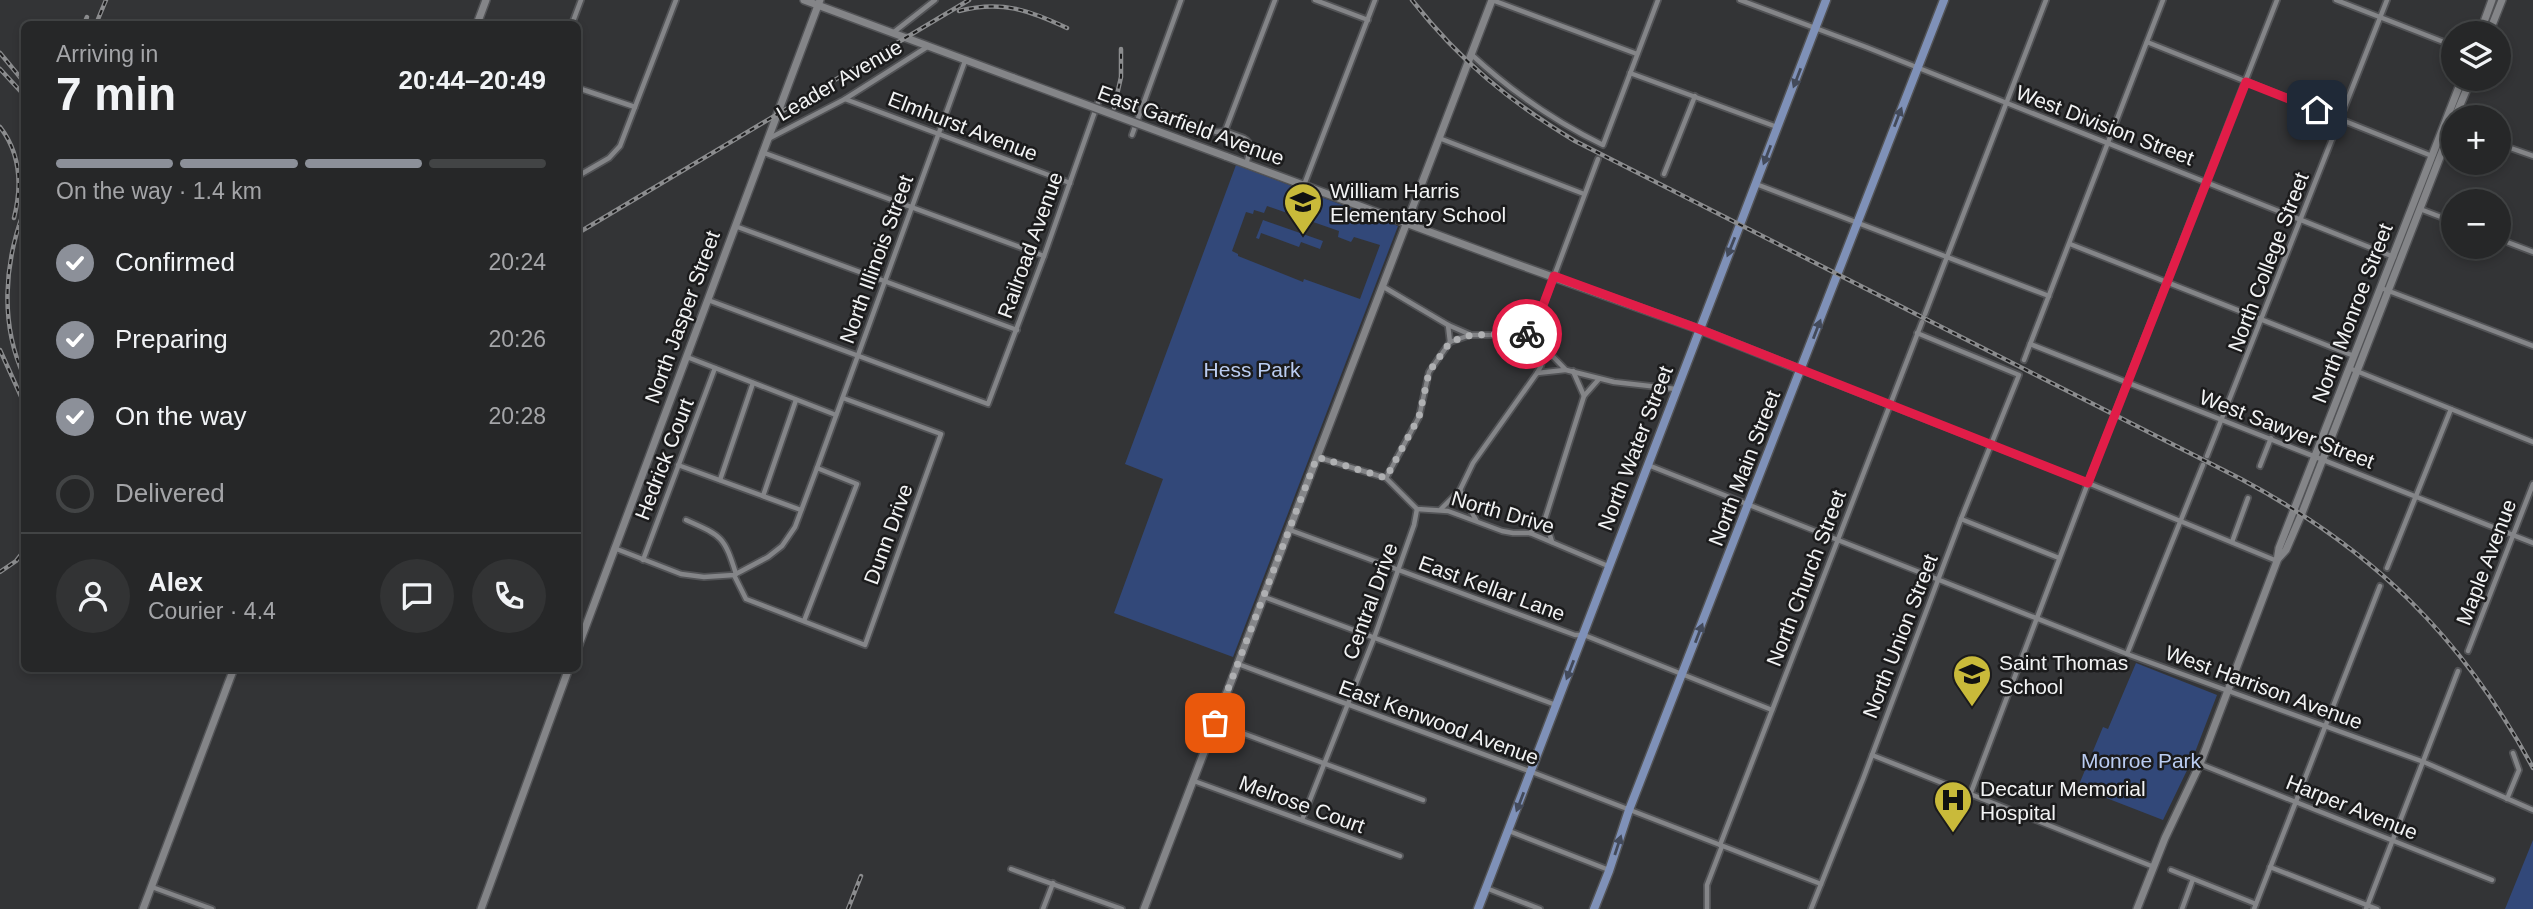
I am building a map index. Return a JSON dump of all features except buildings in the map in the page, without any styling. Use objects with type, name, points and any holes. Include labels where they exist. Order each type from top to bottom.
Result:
[{"type":"main road","name":"North Water Street","points":[[1478,909],[1826,0]]},
{"type":"main road","name":"North Main Street","points":[[1594,909],[1629,810],[1944,0]]},
{"type":"street","points":[[478,21],[486,0]]},
{"type":"street","points":[[573,21],[580,0]]},
{"type":"street","points":[[581,174],[609,158],[620,146],[676,0]]},
{"type":"street","name":"East Garfield Avenue","points":[[804,0],[819,3],[965,61],[1406,224],[1699,329],[1801,370]]},
{"type":"street","points":[[893,33],[935,0]]},
{"type":"street","points":[[1132,135],[1181,0]]},
{"type":"street","points":[[1225,131],[1275,0]]},
{"type":"street","points":[[1315,0],[1367,20]]},
{"type":"street","points":[[1304,185],[1375,0]]},
{"type":"street","points":[[1144,909],[1492,0],[1637,54]]},
{"type":"street","points":[[1471,54],[1532,105],[1568,128],[1603,145],[1658,0]]},
{"type":"street","name":"West Division Street","points":[[1740,0],[2206,181],[2396,258]]},
{"type":"street","points":[[1925,314],[2046,0]]},
{"type":"street","points":[[2024,360],[2164,0]]},
{"type":"street","points":[[1970,795],[2059,558],[2277,0]]},
{"type":"street","points":[[2336,0],[2441,41]]},
{"type":"street","name":"North College Street","points":[[2207,456],[2387,0]]},
{"type":"street","points":[[2484,21],[2492,0]]},
{"type":"street","points":[[2494,21],[2502,0]]},
{"type":"street","name":"North Jasper Street","points":[[581,639],[819,3]]},
{"type":"street","points":[[2147,42],[2436,157]]},
{"type":"street","name":"Leader Avenue","points":[[766,141],[845,99],[927,46]]},
{"type":"street","name":"North Illinois Street","points":[[735,574],[768,557],[782,546],[795,527],[965,61]]},
{"type":"street","points":[[1630,73],[1778,127]]},
{"type":"street","points":[[581,89],[635,107]]},
{"type":"street","points":[[1664,174],[1695,96]]},
{"type":"street","name":"Railroad Avenue","points":[[858,356],[988,404],[1100,97]]},
{"type":"street","name":"Elmhurst Avenue","points":[[845,99],[1070,183]]},
{"type":"street","points":[[1143,105],[1216,132],[1239,134],[1247,141],[1249,154],[1246,164]]},
{"type":"street","points":[[1439,138],[1584,194]]},
{"type":"street","name":"North Monroe Street","points":[[2137,909],[2200,764],[2277,561],[2279,548],[2318,457],[2441,146]]},
{"type":"street","points":[[2511,148],[2533,156]]},
{"type":"street","points":[[762,152],[1044,256]]},
{"type":"street","points":[[1532,335],[1598,159]]},
{"type":"street","points":[[1756,184],[2050,296]]},
{"type":"street","points":[[2416,207],[2441,217]]},
{"type":"street","points":[[735,226],[1017,330]]},
{"type":"street","points":[[2070,244],[2354,356]]},
{"type":"street","points":[[2511,244],[2533,252]]},
{"type":"street","points":[[1382,286],[1448,325],[1471,335]]},
{"type":"street","points":[[2384,289],[2533,346]]},
{"type":"street","name":"North Monroe Street","points":[[2352,369],[2354,356],[2384,289]]},
{"type":"street","points":[[707,300],[858,356]]},
{"type":"street","name":"North Church Street","points":[[1707,909],[1707,885],[1721,846],[1922,322]]},
{"type":"street","points":[[1448,325],[1450,342]]},
{"type":"street","name":"North Union Street","points":[[1811,909],[2019,375],[1917,332]]},
{"type":"street","points":[[1386,478],[1419,417],[1429,372],[1450,342],[1471,335],[1532,335],[1566,370]]},
{"type":"street","name":"West Sawyer Street","points":[[2030,344],[2533,543]]},
{"type":"street","points":[[1441,510],[1460,490],[1473,463],[1537,373],[1545,347]]},
{"type":"street","points":[[686,357],[836,415]]},
{"type":"street","name":"Hedrick Court","points":[[643,560],[715,368]]},
{"type":"street","points":[[2352,369],[2533,442]]},
{"type":"street","points":[[1537,373],[1566,370],[1599,379],[1676,390]]},
{"type":"street","points":[[1801,370],[2181,520],[2277,561]]},
{"type":"street","points":[[1573,371],[1584,396]]},
{"type":"street","points":[[1530,533],[1545,519],[1584,396],[1599,379]]},
{"type":"street","points":[[720,480],[753,383]]},
{"type":"street","name":"Dunn Drive","points":[[804,621],[865,645],[941,434],[843,398]]},
{"type":"street","points":[[763,496],[796,400]]},
{"type":"street","points":[[2387,568],[2451,409]]},
{"type":"street","points":[[2260,466],[2271,439]]},
{"type":"street","name":"North Drive","points":[[1317,457],[1386,478],[1417,509],[1441,510],[1513,533],[1530,533],[1608,566]]},
{"type":"street","points":[[678,465],[801,510]]},
{"type":"street","name":"West Harrison Avenue","points":[[1648,465],[2228,692],[2424,762],[2533,810]]},
{"type":"street","points":[[2127,653],[2203,465]]},
{"type":"street","points":[[686,520],[719,536],[727,546],[746,599],[804,621],[857,484],[817,468]]},
{"type":"street","name":"Maple Avenue","points":[[2468,651],[2533,484]]},
{"type":"street","points":[[1460,490],[1476,522]]},
{"type":"street","points":[[2232,542],[2248,498]]},
{"type":"street","name":"Central Drive","points":[[1302,820],[1374,638],[1399,570],[1417,509]]},
{"type":"street","points":[[1545,519],[1552,542]]},
{"type":"street","points":[[1961,519],[2059,558]]},
{"type":"street","name":"East Kellar Lane","points":[[1290,530],[1574,635],[1584,635],[1772,710]]},
{"type":"street","points":[[614,548],[681,574],[704,577],[735,574]]},
{"type":"street","points":[[2171,870],[2255,906],[2381,586]]},
{"type":"street","points":[[1264,597],[1556,706]]},
{"type":"street","name":"East Kenwood Avenue","points":[[1238,664],[1532,772],[1821,884]]},
{"type":"street","points":[[2367,907],[2458,671]]},
{"type":"street","points":[[143,909],[233,672]]},
{"type":"street","points":[[481,909],[568,672]]},
{"type":"street","points":[[1215,723],[1423,800]]},
{"type":"street","points":[[2507,799],[2519,770],[2513,753]]},
{"type":"street","points":[[1872,755],[2154,867]]},
{"type":"street","name":"Harper Avenue","points":[[2200,764],[2492,880]]},
{"type":"street","name":"Melrose Court","points":[[1194,781],[1400,856]]},
{"type":"street","points":[[1509,831],[1609,871]]},
{"type":"street","points":[[2270,867],[2377,909]]},
{"type":"street","points":[[1011,869],[1122,909]]},
{"type":"street","points":[[2182,909],[2193,879]]},
{"type":"street","points":[[1043,909],[1053,883]]},
{"type":"street","points":[[152,887],[212,909]]},
{"type":"street","points":[[1486,888],[1540,909]]},
{"type":"green space","name":"Hess Park","points":[[1236,165],[1398,226],[1233,657],[1114,613],[1163,479],[1125,464]],"holes":[[[1267,206],[1339,231],[1338,237],[1351,242],[1354,237],[1380,245],[1360,299],[1304,279],[1303,282],[1238,256],[1232,251],[1246,212],[1253,214],[1254,210],[1264,213]]]},
{"type":"green space","points":[[1263,220],[1323,241],[1320,249],[1301,242],[1299,247],[1261,233],[1259,239],[1256,238]]},
{"type":"green space","name":"Monroe Park","points":[[2136,663],[2217,695],[2192,760],[2163,820],[2078,787],[2103,727],[2108,729]]},
{"type":"green space","points":[[2533,840],[2533,909],[2505,909]]},
{"type":"railway","points":[[97,21],[106,0]]},
{"type":"railway","points":[[581,231],[969,0]]},
{"type":"railway","points":[[1412,0],[1467,61],[1507,95],[1575,141],[2241,479],[2332,535],[2372,566],[2444,637],[2476,677],[2533,768]]},
{"type":"railway","points":[[959,11],[988,6],[1002,7],[1040,16],[1067,28]]},
{"type":"railway","points":[[85,21],[87,17]]},
{"type":"railway","points":[[1114,108],[1121,77],[1121,49]]},
{"type":"railway","points":[[0,53],[21,78]]},
{"type":"railway","points":[[0,69],[21,92]]},
{"type":"railway","points":[[0,127],[12,148],[18,171],[14,218]]},
{"type":"railway","points":[[21,220],[12,252],[8,294],[11,336],[21,368]]},
{"type":"railway","points":[[0,350],[21,396]]},
{"type":"railway","points":[[0,572],[21,555]]},
{"type":"railway","points":[[848,909],[861,876]]},
{"type":"way so far","points":[[1215,723],[1317,457],[1386,478],[1419,417],[1429,372],[1450,342],[1471,335],[1527,334]]},
{"type":"place","name":"William Harris Elementary School","points":[[1303,236]]},
{"type":"place","name":"Saint Thomas School","points":[[1972,708]]},
{"type":"place","name":"Decatur Memorial Hospital","points":[[1953,834]]},
{"type":"route","points":[[1527,334],[1532,335],[1554,276],[1699,329],[2088,483],[2246,82],[2317,110]]}]
